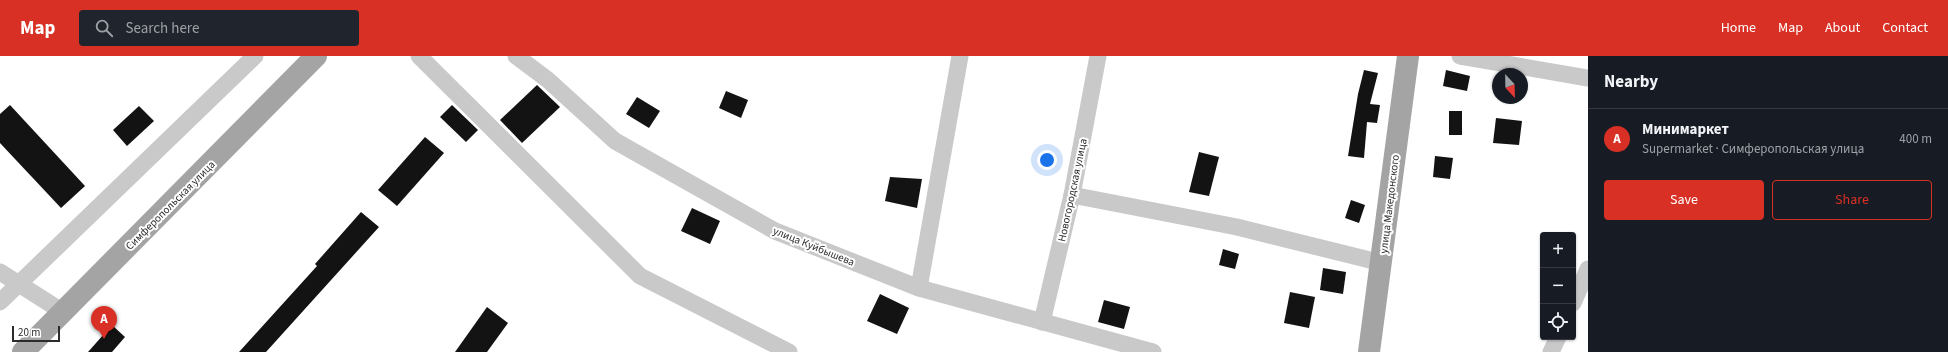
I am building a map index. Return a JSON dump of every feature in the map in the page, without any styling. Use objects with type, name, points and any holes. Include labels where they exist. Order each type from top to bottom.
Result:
[{"type":"main road","name":"Симферопольская улица","points":[[30,350],[63,312],[316,56]]},
{"type":"main road","name":"улица Македонского","points":[[1369,352],[1382,263],[1408,56]]},
{"type":"street","points":[[0,302],[255,56]]},
{"type":"street","points":[[419,56],[640,276],[789,352]]},
{"type":"street","name":"улица Куйбышева","points":[[516,56],[548,80],[615,141],[775,231],[919,288],[1154,352]]},
{"type":"street","points":[[919,288],[960,56]]},
{"type":"street","name":"Новогородская улица","points":[[1042,322],[1072,195],[1098,56]]},
{"type":"street","points":[[1460,56],[1588,78]]},
{"type":"street","points":[[1072,195],[1237,227],[1382,263]]},
{"type":"street","points":[[1576,296],[1588,269]]},
{"type":"street","points":[[0,272],[20,283],[63,312]]},
{"type":"street","points":[[1551,352],[1557,340]]},
{"type":"building","points":[[1364,70],[1378,73],[1370,104],[1380,105],[1377,123],[1367,122],[1364,158],[1348,156],[1358,94]]},
{"type":"building","points":[[1446,70],[1470,76],[1467,91],[1443,86]]},
{"type":"building","points":[[537,85],[560,107],[522,143],[500,120]]},
{"type":"building","points":[[726,91],[748,100],[741,118],[719,108]]},
{"type":"building","points":[[637,97],[660,111],[649,128],[626,114]]},
{"type":"building","points":[[10,105],[85,186],[61,208],[0,143],[0,114]]},
{"type":"building","points":[[452,105],[478,130],[466,142],[440,117]]},
{"type":"building","points":[[139,106],[154,121],[127,146],[113,130]]},
{"type":"building","points":[[1449,111],[1462,111],[1462,135],[1449,135]]},
{"type":"building","points":[[1496,118],[1522,121],[1519,145],[1493,143]]},
{"type":"building","points":[[425,137],[444,153],[397,206],[378,190]]},
{"type":"building","points":[[1199,152],[1219,157],[1209,196],[1189,192]]},
{"type":"building","points":[[1435,156],[1453,158],[1450,179],[1433,177]]},
{"type":"building","points":[[890,177],[922,179],[917,208],[885,201]]},
{"type":"building","points":[[1351,200],[1365,205],[1359,223],[1345,218]]},
{"type":"building","points":[[692,208],[720,221],[710,244],[681,231]]},
{"type":"building","points":[[361,212],[379,227],[266,352],[239,352],[317,266],[315,264]]},
{"type":"building","points":[[1223,249],[1239,254],[1235,269],[1219,265]]},
{"type":"building","points":[[1323,268],[1346,272],[1343,294],[1320,290]]},
{"type":"building","points":[[1290,292],[1315,297],[1309,328],[1284,323]]},
{"type":"building","points":[[880,294],[909,308],[897,334],[867,321]]},
{"type":"building","points":[[1104,300],[1130,307],[1124,329],[1098,322]]},
{"type":"building","points":[[487,307],[508,323],[487,352],[455,352]]},
{"type":"building","points":[[112,325],[125,337],[112,352],[88,352]]},
{"type":"place","name":"Минимаркет","points":[[104,339]]}]
